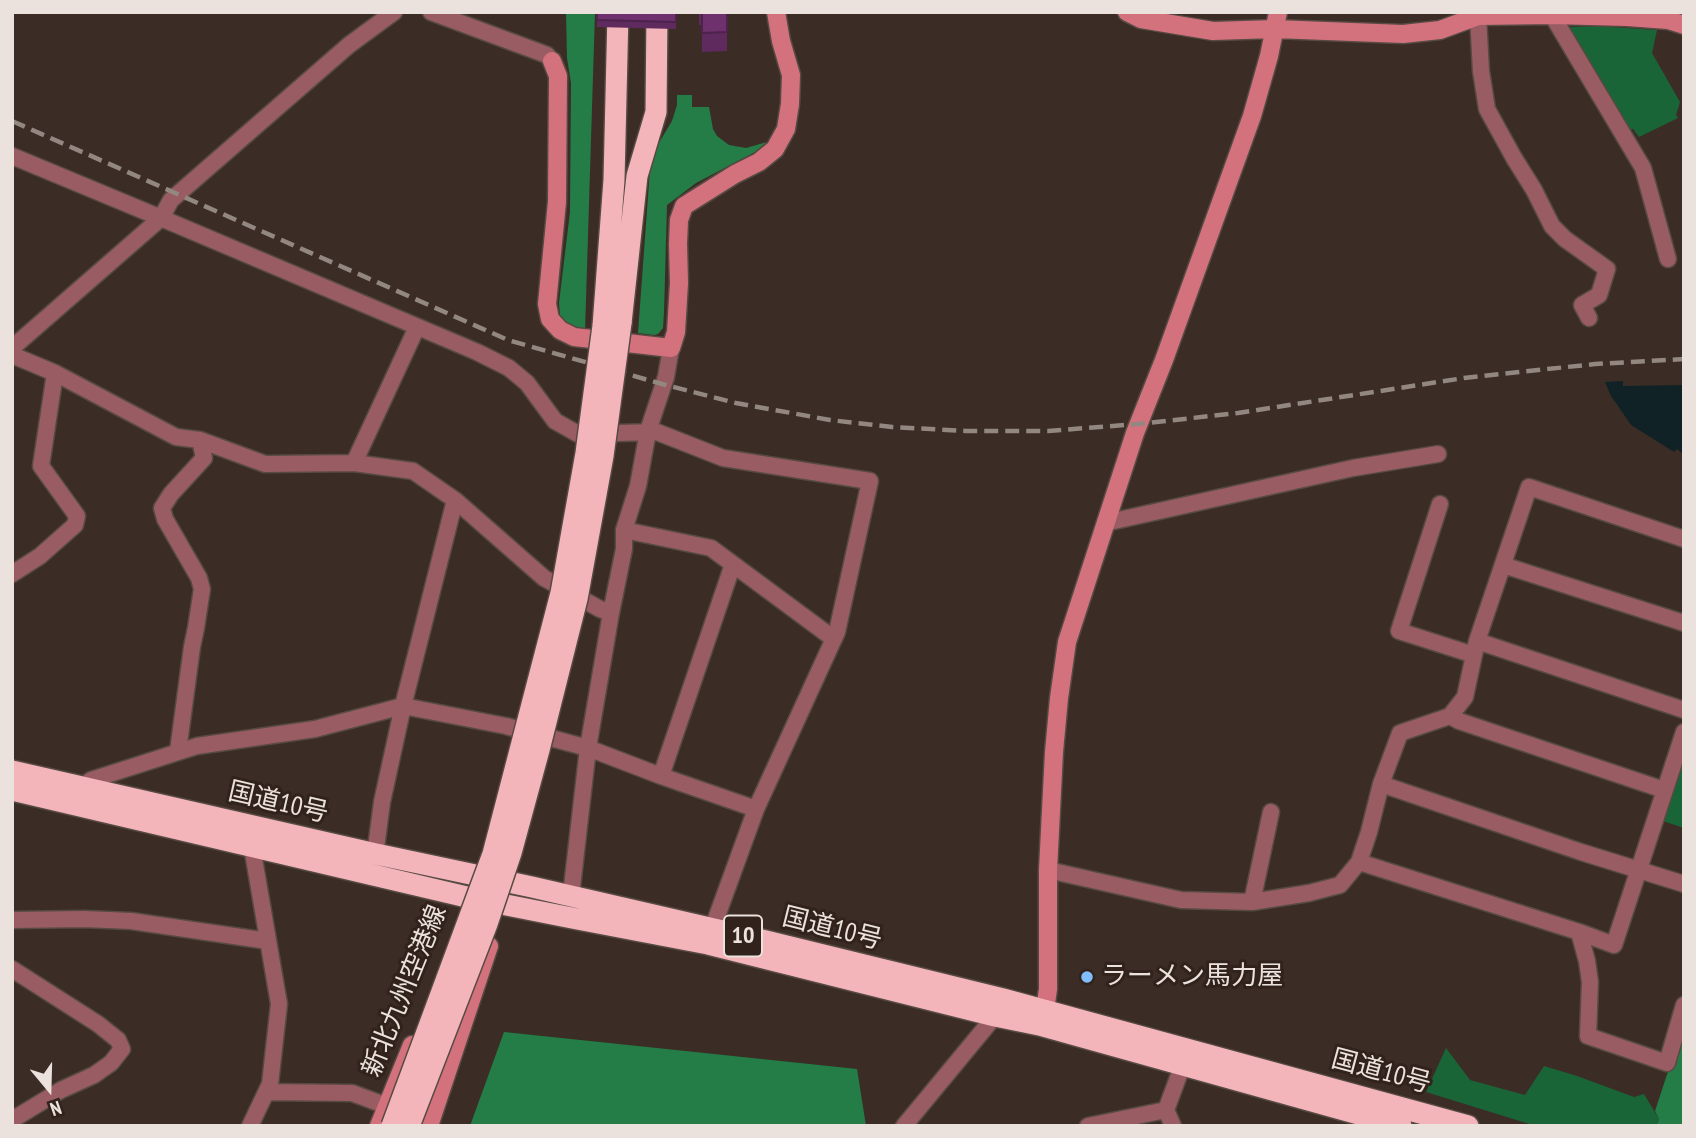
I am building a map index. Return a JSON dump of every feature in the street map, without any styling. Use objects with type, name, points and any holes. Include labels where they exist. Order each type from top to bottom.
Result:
[{"type":"highway","points":[[409,1126],[487,924],[511,853],[577,598],[603,456],[612,325],[618,12]]},
{"type":"highway","points":[[389,1116],[489,866],[561,593],[612,325],[637,176],[656,111],[657,12]]},
{"type":"highway","name":"国道10号","points":[[12,771],[81,787],[254,837]]},
{"type":"highway","name":"国道10号","points":[[12,790],[254,837],[374,864],[481,877],[575,897],[995,1016],[1042,1018]]},
{"type":"highway","name":"国道10号","points":[[374,864],[471,898],[710,937],[1461,1125]]},
{"type":"highway","name":"国道10号","points":[[1186,1056],[1401,1126]]},
{"type":"street","points":[[12,348],[161,218],[171,200],[349,45],[394,12]]},
{"type":"street","points":[[431,12],[547,55],[558,76],[557,202],[547,303],[550,319],[560,330],[574,337],[671,348]]},
{"type":"street","points":[[575,897],[572,887],[587,748],[624,549],[624,530],[638,486],[648,431],[666,377],[676,332],[680,283],[678,220],[684,206],[775,149],[786,130],[791,75],[776,12]]},
{"type":"street","points":[[1127,12],[1141,19],[1213,30],[1276,21],[1403,34],[1440,30],[1478,16],[1552,15],[1628,15],[1668,20],[1684,25]]},
{"type":"street","points":[[1552,15],[1643,168],[1668,259]]},
{"type":"street","points":[[1478,16],[1481,71],[1487,109],[1552,226],[1565,239],[1607,269],[1599,295],[1582,305],[1589,318]]},
{"type":"street","points":[[1042,1018],[1048,989],[1048,870],[1054,752],[1067,642],[1135,433],[1252,116],[1276,21]]},
{"type":"street","points":[[12,156],[477,352],[509,368],[527,383],[555,421],[578,434],[657,432],[723,458],[870,481],[837,632],[755,808],[710,937]]},
{"type":"street","points":[[354,463],[417,327]]},
{"type":"street","points":[[12,355],[55,373],[176,437],[200,440],[265,464],[354,463],[413,471],[455,500],[544,578],[611,613]]},
{"type":"street","points":[[12,574],[40,556],[75,525],[77,516],[41,466],[55,373]]},
{"type":"street","points":[[178,751],[202,589],[199,578],[165,519],[162,508],[171,494],[204,458],[200,440]]},
{"type":"street","points":[[1105,523],[1353,468],[1438,454]]},
{"type":"street","points":[[1048,870],[1181,900],[1252,902],[1340,885],[1359,862],[1381,784],[1400,733],[1450,716],[1465,697],[1475,648],[1530,487],[1684,539]]},
{"type":"street","points":[[374,864],[382,802],[403,706],[455,500]]},
{"type":"street","points":[[1440,504],[1399,631],[1475,648],[1684,710]]},
{"type":"street","points":[[624,530],[711,548],[834,639]]},
{"type":"street","points":[[661,776],[733,564]]},
{"type":"street","points":[[1503,565],[1684,622]]},
{"type":"street","points":[[65,802],[91,780],[178,751],[315,729],[403,706],[506,726],[587,748],[755,808]]},
{"type":"street","points":[[1450,716],[1664,790]]},
{"type":"street","points":[[481,877],[524,731]]},
{"type":"street","points":[[1359,862],[1614,945],[1684,732]]},
{"type":"street","points":[[429,1126],[509,883],[551,739]]},
{"type":"street","points":[[1381,784],[1568,848],[1684,884]]},
{"type":"street","points":[[1252,902],[1271,812]]},
{"type":"street","points":[[250,1126],[270,1084],[279,1004],[254,837]]},
{"type":"street","name":"新北九州空港線","points":[[379,1126],[389,1116],[481,877]]},
{"type":"street","points":[[12,920],[131,921],[268,941]]},
{"type":"street","points":[[1579,932],[1590,982],[1588,1036],[1667,1063],[1684,1005]]},
{"type":"street","points":[[12,970],[98,1024],[118,1040],[122,1049],[111,1063],[94,1075],[61,1090],[12,1120]]},
{"type":"street","points":[[904,1126],[995,1016]]},
{"type":"street","points":[[1173,1126],[1166,1110],[1186,1056]]},
{"type":"street","points":[[267,1092],[352,1093],[389,1116]]},
{"type":"street","points":[[1088,1126],[1166,1110]]},
{"type":"green space","points":[[566,12],[595,12],[585,331],[564,323],[559,303],[570,212],[571,83],[567,58]]},
{"type":"green space","points":[[1570,27],[1657,30],[1652,53],[1680,102],[1676,115],[1678,118],[1639,137],[1633,129],[1626,130],[1604,86],[1572,37]]},
{"type":"green space","points":[[677,95],[692,95],[692,107],[709,107],[713,129],[717,136],[729,145],[746,148],[767,142],[755,152],[696,183],[667,205],[663,328],[654,335],[638,333],[651,156],[672,121]]},
{"type":"green space","points":[[1684,757],[1684,828],[1663,821]]},
{"type":"green space","points":[[1684,1023],[1684,1126],[1657,1126],[1659,1119],[1655,1111]]},
{"type":"green space","points":[[504,1032],[857,1069],[866,1126],[470,1126]]},
{"type":"green space","points":[[1446,1048],[1470,1080],[1525,1095],[1544,1066],[1634,1097],[1644,1094],[1659,1119],[1657,1126],[1536,1126],[1426,1092]]},
{"type":"shaded area","points":[[1623,381],[1623,386],[1684,385],[1684,455],[1677,449],[1674,452],[1631,425],[1611,396],[1605,382]]},
{"type":"building","points":[[597,12],[676,12],[676,22],[597,20]]},
{"type":"building","points":[[702,12],[727,12],[727,32],[702,33]]},
{"type":"railway","points":[[12,121],[508,340],[736,403],[830,420],[966,431],[1048,431],[1238,413],[1464,378],[1595,364],[1684,359]]},
{"type":"place","name":"ラーメン馬力屋","points":[[1087,977]]}]
